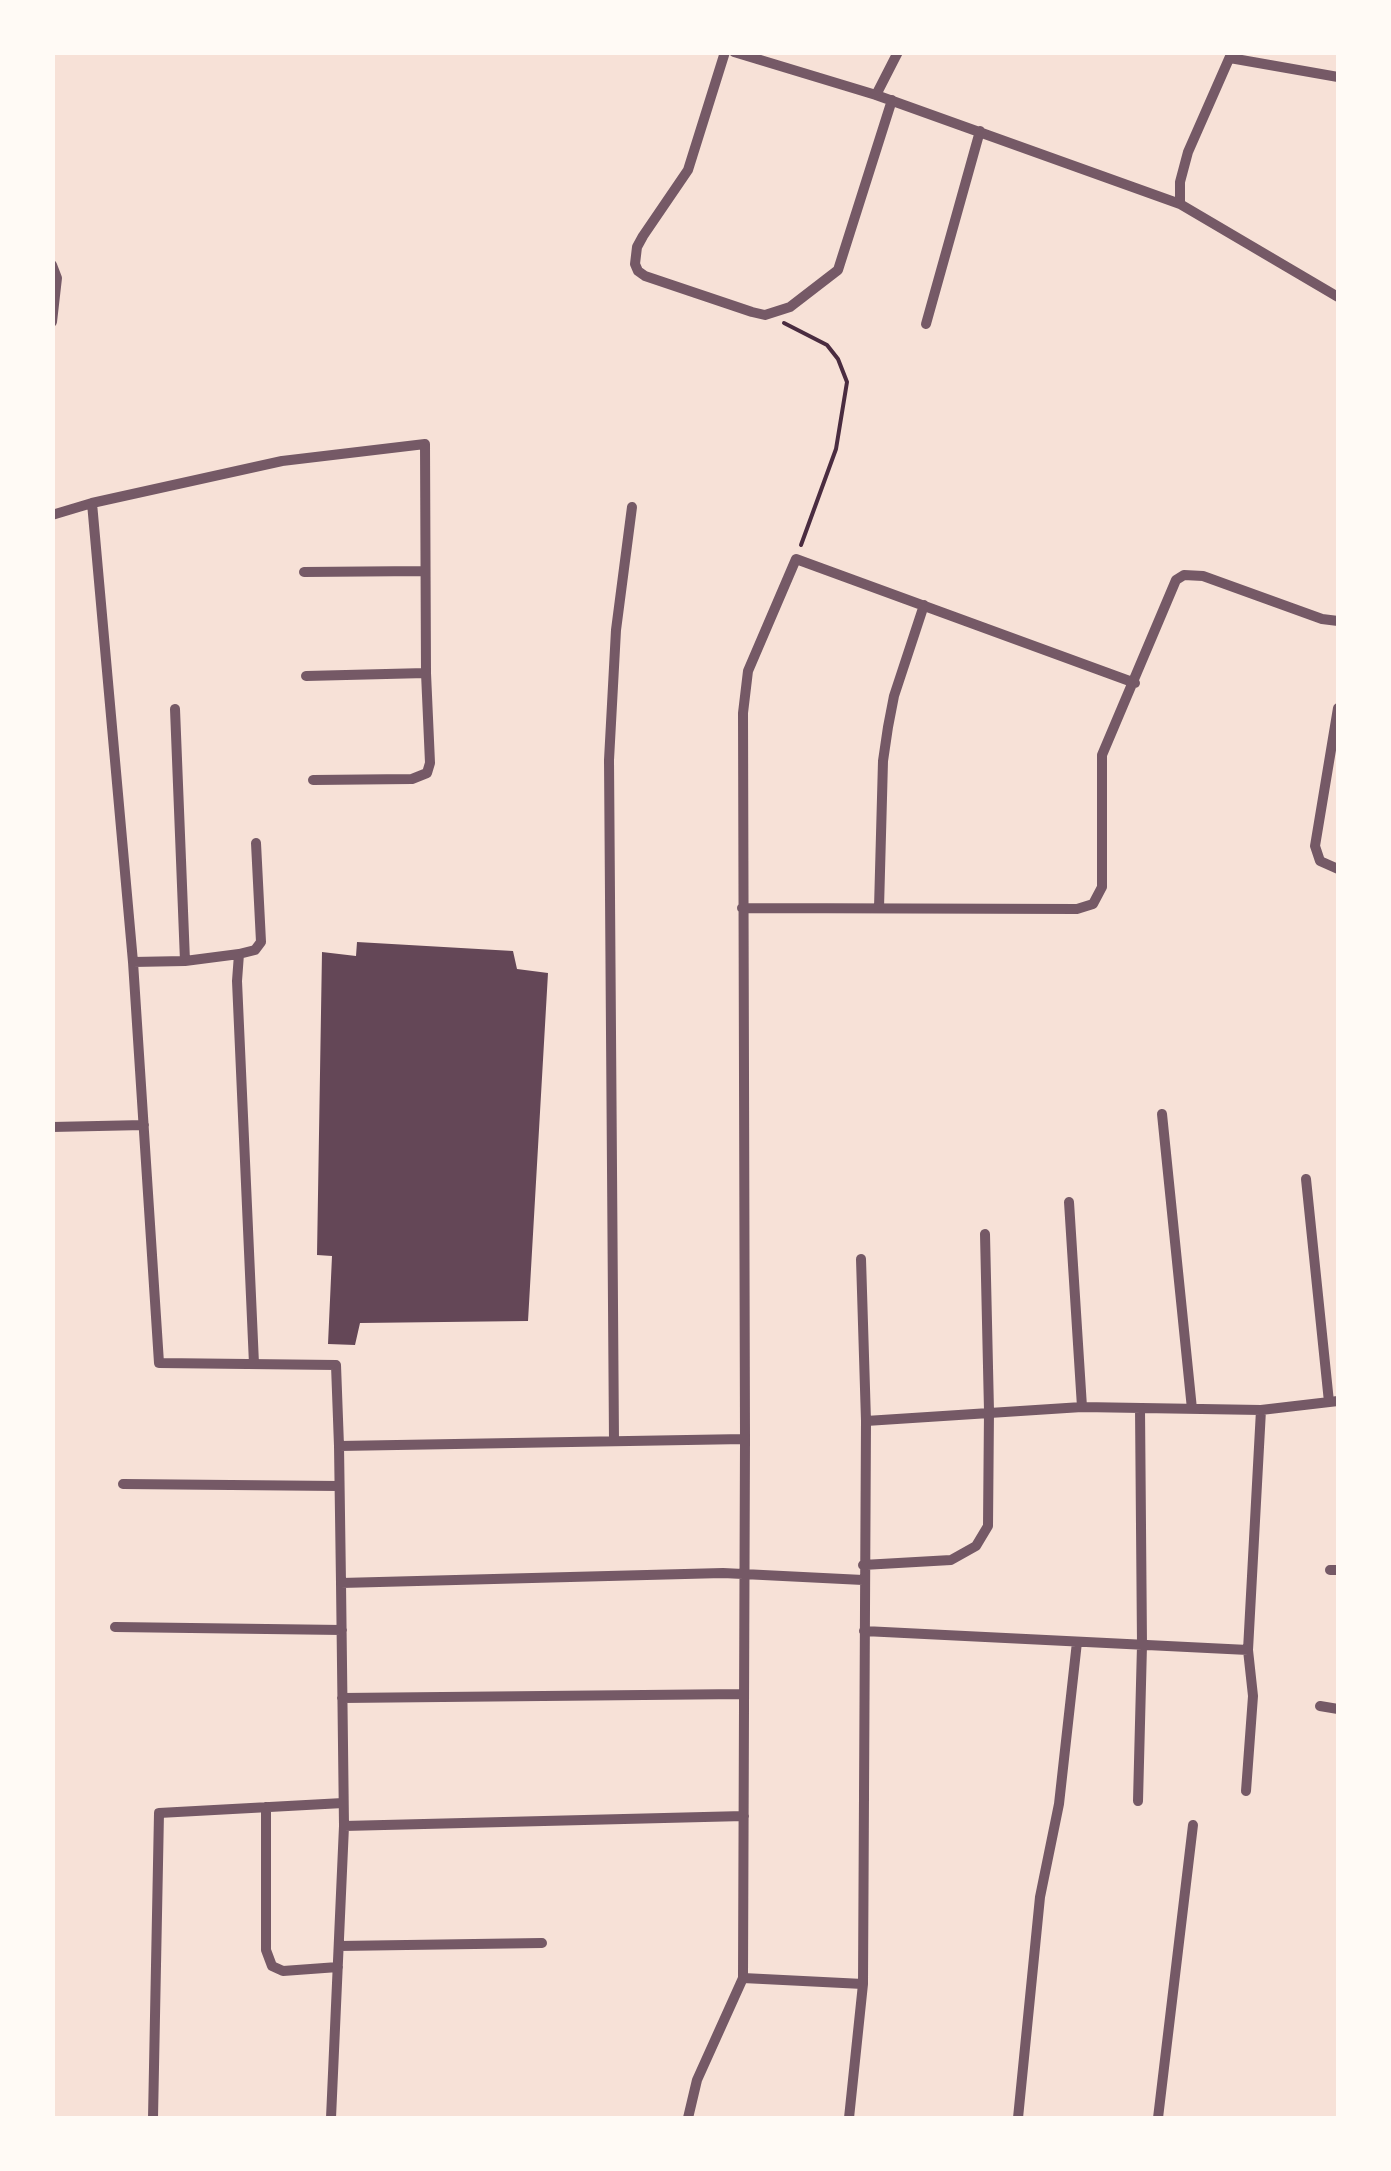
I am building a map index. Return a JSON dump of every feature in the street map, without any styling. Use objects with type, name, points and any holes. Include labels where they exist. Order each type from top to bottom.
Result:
[{"type":"street","points":[[725,52],[688,170],[643,236],[635,264],[646,276],[764,314],[790,307],[838,270],[892,100]]},
{"type":"street","points":[[734,52],[892,100],[1180,204],[1338,297]]},
{"type":"street","points":[[876,95],[898,52]]},
{"type":"street","points":[[1180,204],[1180,182],[1188,152],[1231,55],[1338,78]]},
{"type":"street","points":[[926,324],[980,131]]},
{"type":"street","points":[[52,265],[56,278],[52,322]]},
{"type":"street","points":[[52,515],[282,461],[424,444],[430,763],[427,773],[412,779],[313,780]]},
{"type":"street","points":[[92,503],[133,962],[159,1362],[336,1365],[344,1826],[331,2118]]},
{"type":"street","points":[[614,1442],[610,760],[616,630],[632,507]]},
{"type":"street","points":[[688,2118],[697,2080],[743,1978],[742,908],[743,714],[748,671],[796,559],[1135,683]]},
{"type":"street","points":[[304,572],[425,571]]},
{"type":"street","points":[[742,908],[1076,909],[1093,904],[1102,887],[1102,755],[1172,588],[1184,576],[1203,576],[1322,619],[1338,621]]},
{"type":"street","points":[[878,908],[883,761],[888,727],[894,696],[924,605]]},
{"type":"street","points":[[306,676],[426,672]]},
{"type":"street","points":[[1338,708],[1315,846],[1320,862],[1338,869]]},
{"type":"street","points":[[175,710],[185,961]]},
{"type":"street","points":[[133,962],[185,961],[255,950],[261,942],[256,843]]},
{"type":"street","points":[[240,954],[237,981],[254,1364]]},
{"type":"street","points":[[1162,1114],[1192,1408]]},
{"type":"street","points":[[52,1127],[144,1125]]},
{"type":"street","points":[[866,1421],[1082,1407],[1261,1410],[1334,1402],[1306,1179]]},
{"type":"street","points":[[1069,1202],[1082,1407]]},
{"type":"street","points":[[863,1565],[952,1560],[976,1546],[988,1526],[985,1234]]},
{"type":"street","points":[[850,2118],[863,1984],[866,1421],[860,1259]]},
{"type":"street","points":[[1138,1801],[1142,1645],[1140,1408]]},
{"type":"street","points":[[1246,1790],[1253,1696],[1248,1650],[1261,1410]]},
{"type":"street","points":[[339,1446],[745,1439]]},
{"type":"street","points":[[123,1484],[340,1486]]},
{"type":"street","points":[[341,1583],[744,1574],[863,1580]]},
{"type":"street","points":[[115,1628],[342,1630]]},
{"type":"street","points":[[864,1631],[1248,1650]]},
{"type":"street","points":[[1018,2118],[1040,1897],[1058,1804],[1077,1642]]},
{"type":"street","points":[[342,1698],[744,1694]]},
{"type":"street","points":[[1320,1706],[1338,1709]]},
{"type":"street","points":[[153,2118],[159,1813],[342,1803]]},
{"type":"street","points":[[266,1807],[266,1950],[272,1966],[283,1971],[338,1968]]},
{"type":"street","points":[[344,1826],[744,1816]]},
{"type":"street","points":[[1158,2118],[1193,1825]]},
{"type":"street","points":[[338,1946],[542,1944]]},
{"type":"street","points":[[743,1978],[863,1984]]},
{"type":"path","points":[[764,314],[828,345],[847,382],[836,449],[796,559]]},
{"type":"building","points":[[357,942],[513,951],[517,969],[548,973],[528,1321],[360,1323],[355,1345],[328,1344],[332,1256],[317,1255],[322,952],[356,956]]}]
